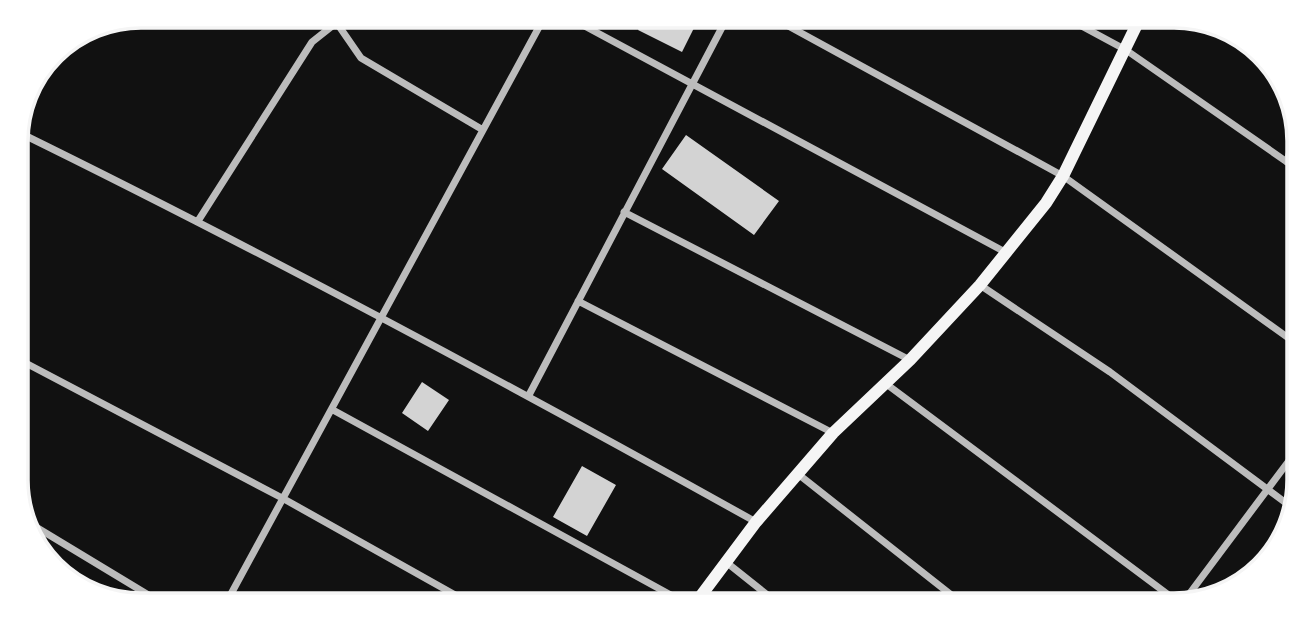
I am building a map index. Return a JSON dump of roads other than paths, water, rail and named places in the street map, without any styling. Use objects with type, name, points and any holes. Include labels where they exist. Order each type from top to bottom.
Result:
[{"type":"main road","points":[[702,593],[724,561],[833,433],[910,360],[1007,253],[1063,176],[1136,28]]},
{"type":"street","points":[[198,221],[312,42],[325,28]]},
{"type":"street","points":[[339,28],[349,44],[367,62],[483,130]]},
{"type":"street","points":[[232,593],[538,28]]},
{"type":"street","points":[[588,28],[1007,253]]},
{"type":"street","points":[[529,395],[721,28]]},
{"type":"street","points":[[792,28],[1063,176],[1287,338]]},
{"type":"street","points":[[1085,28],[1126,50],[1287,162]]},
{"type":"street","points":[[28,137],[383,317],[756,522]]},
{"type":"street","points":[[624,212],[910,360]]},
{"type":"street","points":[[980,285],[1110,372],[1285,502]]},
{"type":"street","points":[[578,301],[833,433]]},
{"type":"street","points":[[28,364],[284,499],[452,593]]},
{"type":"street","points":[[884,382],[1166,593]]},
{"type":"street","points":[[333,410],[667,593]]},
{"type":"street","points":[[1192,592],[1287,463]]},
{"type":"street","points":[[798,474],[949,593]]},
{"type":"street","points":[[40,529],[145,593]]},
{"type":"street","points":[[724,561],[765,593]]}]
